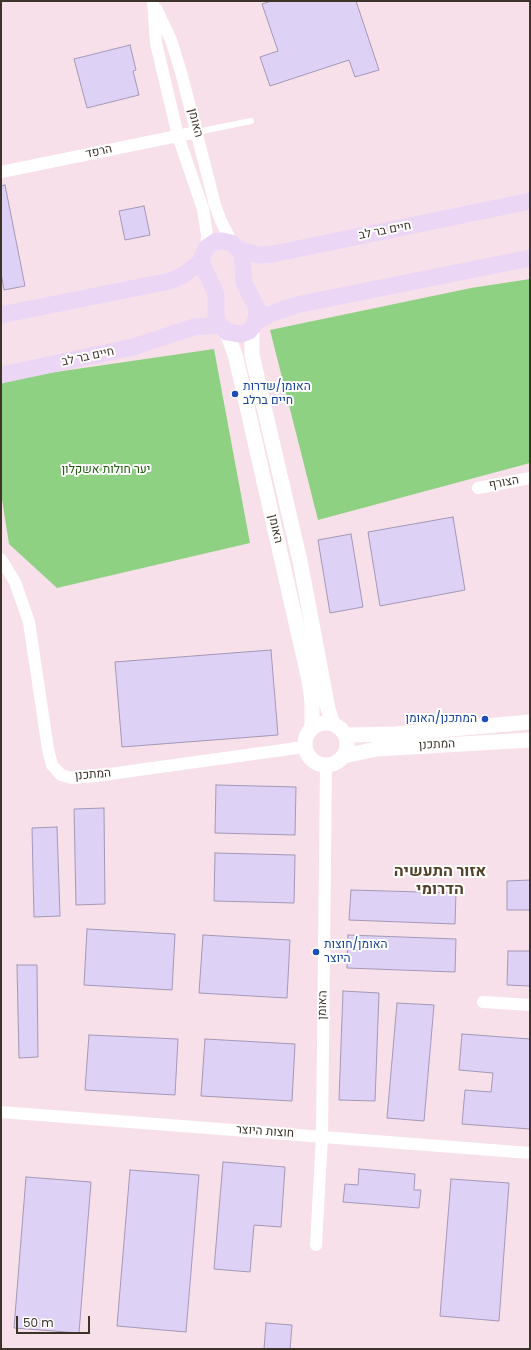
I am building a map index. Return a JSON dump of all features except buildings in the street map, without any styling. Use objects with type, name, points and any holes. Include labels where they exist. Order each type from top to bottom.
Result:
[{"type":"main road","name":"חיים בר לב","points":[[204,255],[218,241],[259,255],[273,254],[530,201]]},
{"type":"main road","points":[[236,246],[243,260],[242,271],[244,283],[257,308],[254,325]]},
{"type":"main road","points":[[1,315],[170,281],[183,275],[204,255]]},
{"type":"main road","points":[[204,255],[204,270],[212,283],[216,294],[216,316],[224,329]]},
{"type":"main road","points":[[254,325],[268,315],[296,305],[530,258]]},
{"type":"main road","name":"חיים בר לב","points":[[1,375],[133,347],[194,327],[224,329],[241,334],[254,325]]},
{"type":"street","name":"האומן","points":[[157,2],[171,40],[197,132],[215,205],[221,221],[236,246]]},
{"type":"street","name":"האומן","points":[[157,2],[156,43],[178,136],[202,209],[207,235],[204,255]]},
{"type":"street","name":"הרפד","points":[[1,172],[197,132]]},
{"type":"street","name":"האומן","points":[[254,325],[252,355],[300,561],[328,709],[333,724]]},
{"type":"street","name":"האומן","points":[[224,329],[236,358],[309,680],[312,702],[312,727]]},
{"type":"street","name":"הצורף","points":[[478,488],[530,478]]},
{"type":"street","name":"המתכנן","points":[[1,559],[15,582],[29,622],[48,749],[52,765],[61,775],[72,778],[94,776],[304,747]]},
{"type":"street","name":"המתכנן","points":[[346,735],[395,734],[530,722]]},
{"type":"street","points":[[322,723],[333,724],[343,730],[346,735],[348,746],[344,756],[333,765],[326,766],[314,762],[304,747],[308,733],[312,727],[322,723]]},
{"type":"street","name":"המתכנן","points":[[344,756],[376,749],[530,740]]},
{"type":"street","name":"האומן","points":[[316,1244],[322,1136],[326,766]]},
{"type":"street","points":[[483,1002],[530,1005]]},
{"type":"street","name":"חוצות היוצר","points":[[1,1112],[530,1153]]},
{"type":"lane","points":[[197,132],[251,121]]},
{"type":"shaded area","points":[[1,1],[530,1],[530,1349],[1,1349]]},
{"type":"green space","points":[[530,279],[530,463],[318,520],[270,330],[471,288]]},
{"type":"green space","name":"יער חולות אשקלון","points":[[214,349],[250,543],[57,588],[9,544],[1,493],[1,380]]},
{"type":"place","name":"האומן/שדרות חיים ברלב","points":[[235,394]]},
{"type":"place","name":"המתכנן/האומן","points":[[485,719]]},
{"type":"place","name":"האומן/חוצות היוצר","points":[[316,952]]},
{"type":"district","name":"אזור התעשיה הדרומי","points":[[440,881]]}]
